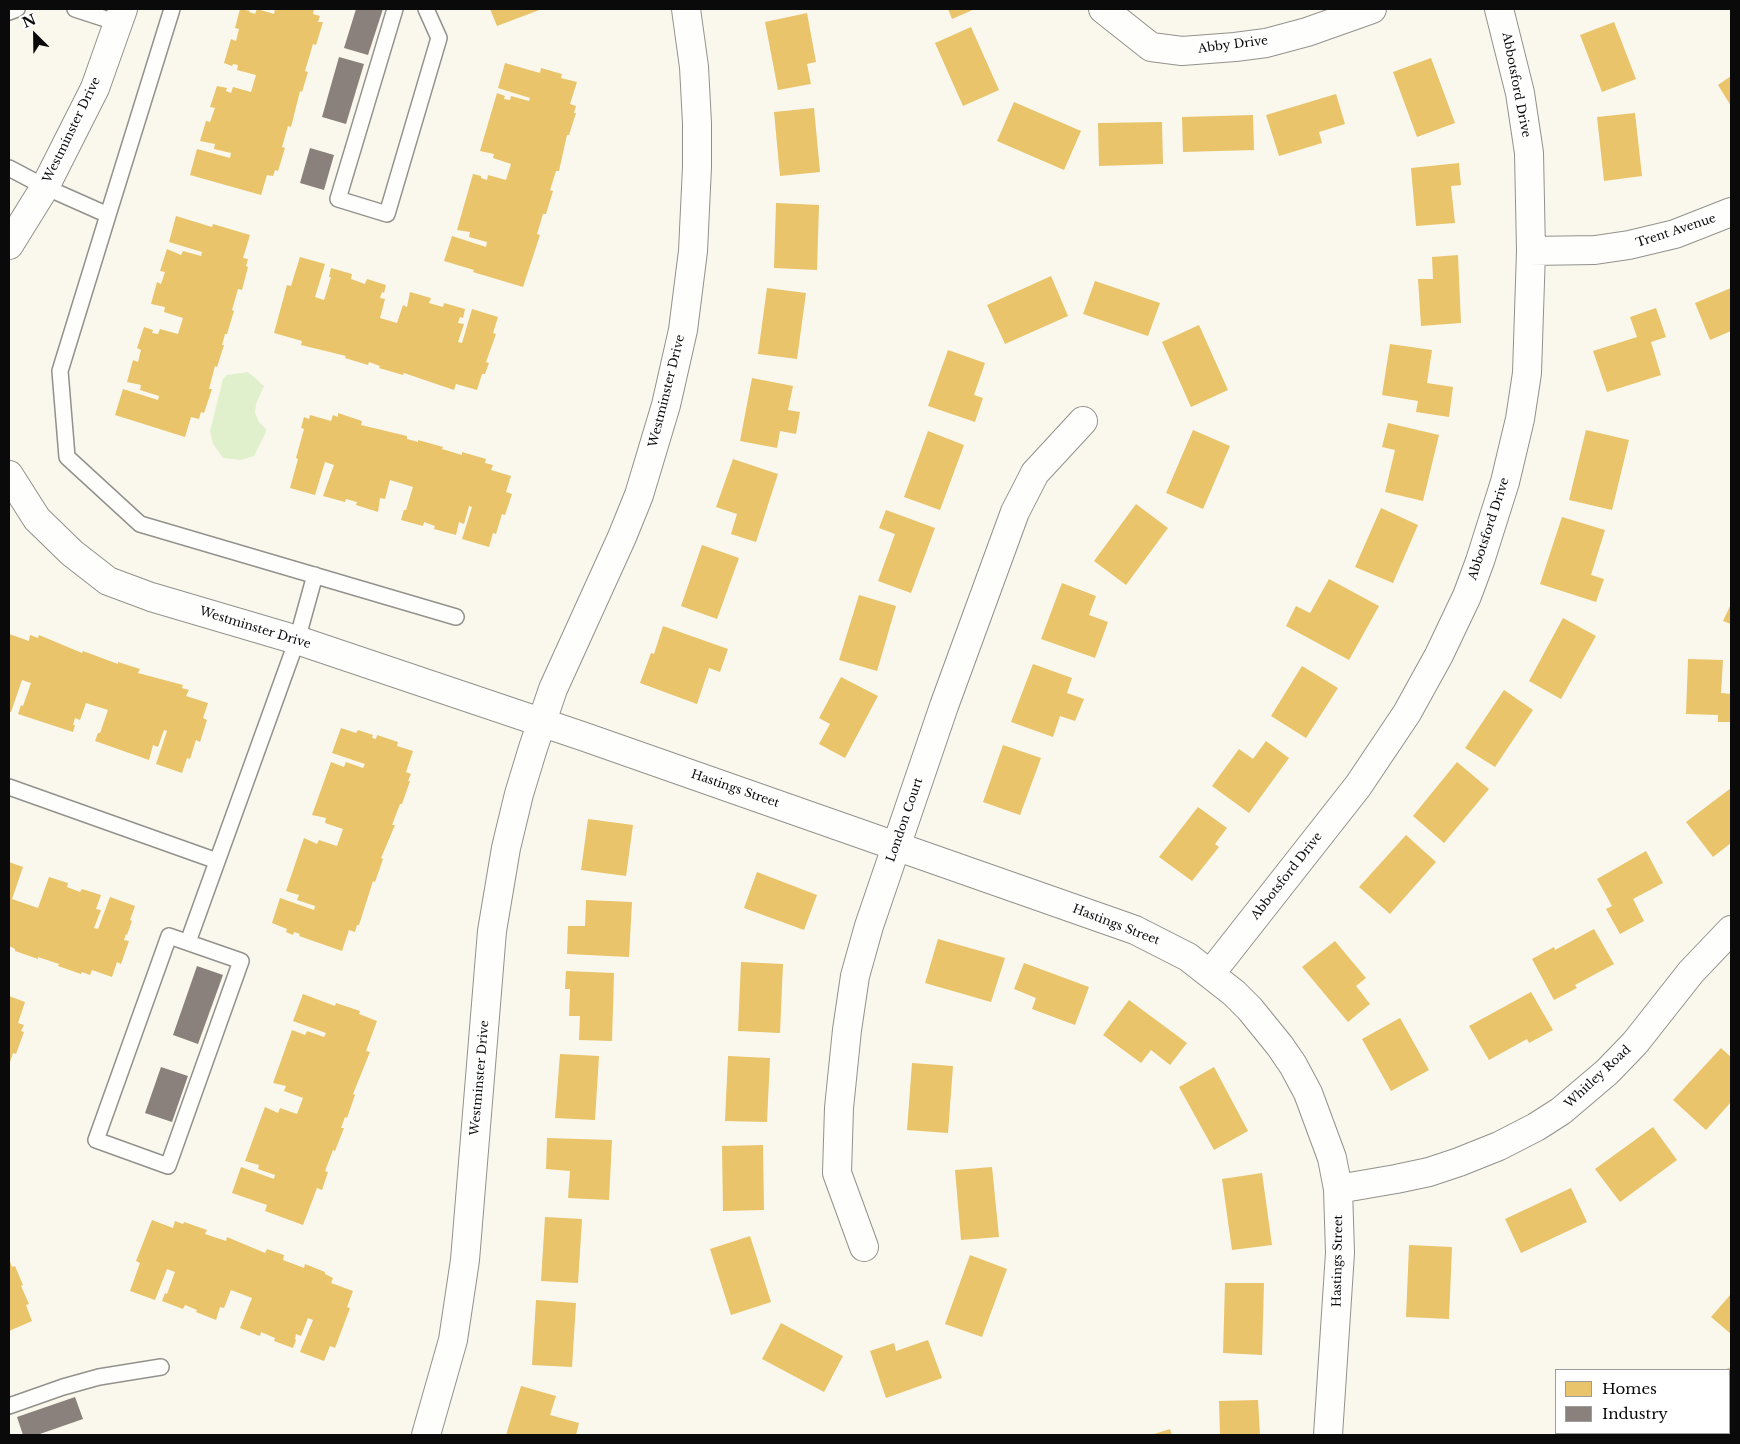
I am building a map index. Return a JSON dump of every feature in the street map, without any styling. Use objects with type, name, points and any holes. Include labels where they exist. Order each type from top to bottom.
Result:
[{"type":"street","name":"Westminster Drive","points":[[426,1435],[453,1340],[465,1260],[492,931],[506,848],[519,794],[541,722],[557,680],[639,495],[666,405],[683,330],[693,251],[697,167],[694,67],[686,9]]},
{"type":"street","name":"Abby Drive","points":[[1103,9],[1151,47],[1182,51],[1266,43],[1307,32],[1372,9]]},
{"type":"street","name":"Abbotsford Drive","points":[[1211,974],[1358,786],[1411,705],[1439,655],[1466,596],[1480,561],[1505,482],[1520,419],[1527,373],[1531,251],[1529,154],[1520,93],[1499,9]]},
{"type":"street","name":"Westminster Drive","points":[[9,245],[45,187],[95,88],[120,16]]},
{"type":"street","name":"Trent Avenue","points":[[1531,251],[1596,250],[1629,245],[1675,234],[1731,212]]},
{"type":"street","name":"London Court","points":[[864,1247],[837,1173],[839,1108],[855,976],[869,926],[944,706],[1015,512],[1035,473],[1083,422]]},
{"type":"street","name":"Westminster Drive","points":[[9,475],[37,519],[72,553],[108,582],[151,597],[297,640],[541,722]]},
{"type":"street","name":"Hastings Street","points":[[541,722],[1135,930],[1188,957],[1211,974],[1250,1009],[1280,1046],[1308,1093],[1332,1158],[1338,1189],[1340,1252],[1328,1435]]},
{"type":"street","name":"Whitley Road","points":[[1338,1189],[1429,1172],[1459,1162],[1499,1146],[1536,1127],[1561,1111],[1607,1072],[1635,1043],[1691,972],[1731,930]]},
{"type":"lane","points":[[9,12],[17,9]]},
{"type":"lane","points":[[75,9],[120,16]]},
{"type":"lane","points":[[172,9],[60,371],[68,457],[140,524],[456,617]]},
{"type":"lane","points":[[395,9],[338,199],[387,214],[439,38],[426,9]]},
{"type":"lane","points":[[9,168],[45,187],[108,215]]},
{"type":"lane","points":[[188,942],[297,640],[314,576]]},
{"type":"lane","points":[[9,787],[217,861]]},
{"type":"lane","points":[[170,936],[188,942],[241,961],[168,1166],[96,1140],[170,936]]},
{"type":"lane","points":[[9,1406],[63,1387],[99,1377],[162,1367]]},
{"type":"green space","points":[[248,372],[264,386],[256,404],[255,413],[259,422],[266,429],[266,432],[254,456],[241,460],[223,458],[213,444],[210,431],[223,379],[227,375]]},
{"type":"building: Homes","points":[[240,9],[255,14],[257,9],[274,14],[275,9],[314,9],[313,14],[320,16],[318,22],[323,22],[316,45],[313,44],[305,71],[308,72],[302,92],[300,91],[291,127],[288,126],[282,147],[285,148],[278,171],[275,170],[273,176],[267,175],[261,195],[190,175],[197,149],[230,158],[231,153],[214,149],[215,144],[200,141],[206,121],[210,122],[215,108],[210,107],[217,86],[227,88],[226,91],[231,93],[233,87],[251,92],[256,75],[237,70],[238,65],[233,64],[232,66],[224,63],[231,39],[236,41],[239,29],[235,28]]},
{"type":"building: Homes","points":[[490,9],[542,9],[497,26]]},
{"type":"building: Homes","points":[[948,9],[975,9],[952,19]]},
{"type":"building: Homes","points":[[807,13],[816,62],[807,64],[811,84],[778,90],[765,22]]},
{"type":"building: Homes","points":[[1614,22],[1636,79],[1602,92],[1580,35]]},
{"type":"building: Homes","points":[[971,27],[999,90],[963,106],[935,43]]},
{"type":"building: Homes","points":[[1431,58],[1455,123],[1417,137],[1393,72]]},
{"type":"building: Homes","points":[[505,63],[540,73],[541,68],[562,74],[561,78],[577,82],[570,104],[576,106],[574,113],[576,113],[569,135],[567,135],[559,171],[556,171],[550,190],[553,191],[546,214],[543,214],[537,234],[540,235],[523,287],[444,261],[452,236],[486,247],[487,242],[469,237],[470,232],[457,230],[473,174],[487,180],[488,175],[506,180],[511,164],[493,158],[494,154],[480,151],[497,93],[505,96],[504,99],[510,100],[511,96],[529,101],[530,98],[498,88]]},
{"type":"building: Homes","points":[[1731,76],[1731,106],[1718,85]]},
{"type":"building: Homes","points":[[1336,94],[1345,124],[1319,132],[1322,143],[1279,156],[1266,115]]},
{"type":"building: Homes","points":[[1014,102],[1081,131],[1064,170],[997,141]]},
{"type":"building: Homes","points":[[814,108],[820,172],[780,176],[774,112]]},
{"type":"building: Homes","points":[[1635,113],[1642,176],[1604,181],[1597,117]]},
{"type":"building: Homes","points":[[1253,115],[1254,150],[1183,152],[1182,117]]},
{"type":"building: Homes","points":[[1162,122],[1163,164],[1099,166],[1098,123]]},
{"type":"building: Homes","points":[[1459,163],[1461,185],[1451,186],[1455,223],[1416,226],[1411,168]]},
{"type":"building: Homes","points":[[776,203],[819,205],[817,270],[774,268]]},
{"type":"building: Homes","points":[[176,216],[212,227],[213,224],[250,235],[243,258],[248,259],[246,266],[248,267],[242,290],[238,289],[232,310],[234,311],[222,345],[224,345],[217,367],[215,366],[209,389],[212,389],[204,413],[201,412],[199,419],[191,417],[185,437],[115,415],[123,389],[158,400],[159,396],[140,390],[141,385],[127,382],[133,360],[138,362],[141,350],[137,348],[144,327],[153,330],[152,333],[158,334],[160,329],[178,334],[183,318],[164,312],[165,307],[151,304],[157,282],[161,284],[165,272],[160,271],[167,249],[181,255],[183,251],[201,256],[202,252],[169,242]]},
{"type":"building: Homes","points":[[1458,255],[1461,323],[1421,326],[1418,279],[1433,279],[1432,257]]},
{"type":"building: Homes","points":[[300,257],[325,264],[315,297],[324,300],[331,277],[329,277],[331,268],[352,274],[351,279],[365,284],[367,279],[386,285],[384,293],[382,292],[380,298],[385,299],[380,318],[397,323],[403,305],[407,307],[410,292],[431,298],[429,303],[443,307],[444,303],[465,309],[463,318],[460,317],[458,323],[464,324],[458,342],[462,343],[472,309],[498,317],[493,333],[496,334],[486,362],[489,363],[485,374],[482,374],[477,390],[456,384],[454,390],[404,373],[403,375],[379,368],[380,366],[369,362],[368,365],[345,358],[346,356],[301,345],[302,341],[274,333],[287,285],[291,286]]},
{"type":"building: Homes","points":[[1051,276],[1068,316],[1005,344],[987,305]]},
{"type":"building: Homes","points":[[1095,281],[1160,303],[1148,336],[1083,314]]},
{"type":"building: Homes","points":[[767,288],[806,293],[797,359],[758,354]]},
{"type":"building: Homes","points":[[1731,288],[1731,331],[1710,340],[1695,303]]},
{"type":"building: Homes","points":[[1656,308],[1666,337],[1651,342],[1661,375],[1607,392],[1593,351],[1637,337],[1630,317]]},
{"type":"building: Homes","points":[[1199,325],[1228,390],[1191,407],[1162,342]]},
{"type":"building: Homes","points":[[1390,344],[1432,350],[1427,383],[1453,387],[1449,417],[1416,412],[1418,401],[1382,395]]},
{"type":"building: Homes","points":[[948,350],[985,363],[974,395],[983,398],[975,422],[928,406]]},
{"type":"building: Homes","points":[[752,378],[793,386],[788,410],[800,412],[796,434],[780,431],[777,448],[740,441]]},
{"type":"building: Homes","points":[[338,413],[362,421],[361,425],[407,436],[407,439],[443,447],[442,449],[462,455],[462,452],[486,459],[485,463],[493,465],[491,470],[511,476],[506,492],[512,494],[505,515],[502,514],[496,534],[493,533],[489,547],[462,539],[472,507],[469,506],[464,524],[459,522],[456,535],[434,529],[435,526],[424,522],[423,526],[401,520],[413,487],[390,480],[385,499],[380,498],[378,512],[356,505],[357,502],[346,499],[345,502],[323,496],[334,465],[325,462],[315,495],[290,488],[304,429],[301,428],[304,417],[309,419],[310,415],[331,421],[333,415],[338,417]]},
{"type":"building: Homes","points":[[1388,423],[1439,435],[1423,501],[1385,492],[1395,450],[1382,447]]},
{"type":"building: Homes","points":[[1193,430],[1230,446],[1203,509],[1166,493]]},
{"type":"building: Homes","points":[[1586,430],[1629,440],[1612,510],[1569,500]]},
{"type":"building: Homes","points":[[928,431],[964,445],[940,510],[904,497]]},
{"type":"building: Homes","points":[[733,459],[778,474],[756,542],[731,534],[737,514],[716,507]]},
{"type":"building: Homes","points":[[1136,504],[1168,528],[1126,585],[1094,561]]},
{"type":"building: Homes","points":[[1381,508],[1418,525],[1393,583],[1355,567]]},
{"type":"building: Homes","points":[[886,510],[935,528],[911,593],[878,581],[895,534],[879,528]]},
{"type":"building: Homes","points":[[1562,517],[1605,530],[1591,575],[1604,579],[1596,602],[1540,584]]},
{"type":"building: Homes","points":[[702,545],[739,558],[717,619],[681,606]]},
{"type":"building: Homes","points":[[1329,579],[1379,606],[1349,660],[1286,626],[1296,606],[1310,613]]},
{"type":"building: Homes","points":[[1062,583],[1096,596],[1089,615],[1108,622],[1095,658],[1041,639]]},
{"type":"building: Homes","points":[[859,595],[896,606],[877,671],[839,660]]},
{"type":"building: Homes","points":[[1731,604],[1731,624],[1723,621]]},
{"type":"building: Homes","points":[[1563,618],[1596,636],[1561,699],[1529,681]]},
{"type":"building: Homes","points":[[663,626],[728,649],[720,672],[709,668],[697,704],[640,683],[651,653],[654,654]]},
{"type":"building: Homes","points":[[9,634],[29,641],[30,635],[38,638],[39,635],[82,653],[83,651],[118,664],[118,662],[140,669],[138,673],[183,685],[182,688],[189,690],[186,696],[208,703],[203,718],[207,720],[200,742],[196,740],[190,759],[187,758],[182,773],[156,764],[167,731],[164,730],[158,747],[153,745],[149,760],[95,741],[98,733],[100,733],[108,710],[86,703],[80,720],[75,718],[73,732],[18,714],[21,705],[23,706],[31,683],[22,680],[11,712],[9,712]]},
{"type":"building: Homes","points":[[1688,659],[1723,660],[1721,693],[1731,694],[1731,722],[1718,722],[1718,715],[1686,714]]},
{"type":"building: Homes","points":[[1033,664],[1072,678],[1067,693],[1084,699],[1075,721],[1060,716],[1053,737],[1011,722]]},
{"type":"building: Homes","points":[[1302,666],[1338,688],[1306,738],[1271,716]]},
{"type":"building: Homes","points":[[841,677],[878,696],[845,758],[819,744],[830,724],[819,718]]},
{"type":"building: Homes","points":[[1504,690],[1533,710],[1495,767],[1465,748]]},
{"type":"building: Homes","points":[[341,728],[356,733],[358,730],[373,735],[372,738],[376,739],[377,735],[398,742],[397,746],[413,751],[406,772],[411,774],[408,781],[410,781],[392,825],[395,825],[381,858],[383,859],[375,882],[373,881],[359,925],[357,925],[355,932],[349,930],[342,951],[299,936],[300,934],[294,932],[293,935],[286,932],[287,929],[272,923],[280,898],[314,910],[315,906],[297,900],[299,895],[286,891],[304,838],[317,844],[319,840],[337,846],[343,829],[325,823],[326,818],[312,815],[331,762],[344,767],[346,762],[363,768],[365,764],[332,753]]},
{"type":"building: Homes","points":[[1266,741],[1289,758],[1249,813],[1212,786],[1239,749],[1253,759]]},
{"type":"building: Homes","points":[[1003,745],[1041,758],[1020,815],[983,802]]},
{"type":"building: Homes","points":[[1457,762],[1489,789],[1444,843],[1413,816]]},
{"type":"building: Homes","points":[[1731,788],[1731,843],[1713,857],[1686,822]]},
{"type":"building: Homes","points":[[1198,807],[1227,828],[1215,844],[1219,847],[1192,881],[1159,857]]},
{"type":"building: Homes","points":[[588,819],[633,825],[626,876],[581,870]]},
{"type":"building: Homes","points":[[1406,835],[1436,862],[1390,914],[1359,887]]},
{"type":"building: Homes","points":[[1646,851],[1663,883],[1633,899],[1644,921],[1620,934],[1606,909],[1612,906],[1597,879]]},
{"type":"building: Homes","points":[[9,862],[23,867],[12,899],[38,908],[49,877],[68,883],[67,887],[80,892],[82,889],[101,895],[96,909],[101,910],[94,928],[98,929],[110,897],[135,906],[130,920],[132,921],[124,940],[129,941],[121,964],[117,962],[112,977],[92,970],[90,975],[82,972],[81,974],[58,966],[59,964],[15,951],[15,949],[9,946]]},
{"type":"building: Homes","points":[[757,872],[817,895],[804,930],[744,908]]},
{"type":"building: Homes","points":[[586,900],[632,902],[629,957],[567,954],[568,926],[585,926]]},
{"type":"building: Homes","points":[[1594,929],[1614,964],[1575,985],[1577,988],[1554,1000],[1532,959],[1554,947],[1555,950]]},
{"type":"building: Homes","points":[[938,939],[1005,958],[991,1002],[925,983]]},
{"type":"building: Homes","points":[[1335,941],[1366,978],[1356,986],[1370,1004],[1348,1022],[1302,967]]},
{"type":"building: Homes","points":[[741,962],[783,964],[780,1033],[738,1031]]},
{"type":"building: Homes","points":[[1024,963],[1089,987],[1075,1025],[1032,1009],[1036,998],[1014,989]]},
{"type":"building: Homes","points":[[566,971],[614,973],[612,1041],[579,1040],[580,1016],[569,1016],[570,989],[565,989]]},
{"type":"building: Homes","points":[[1531,992],[1553,1030],[1529,1043],[1527,1039],[1489,1060],[1469,1026]]},
{"type":"building: Homes","points":[[303,994],[335,1006],[336,1003],[360,1011],[359,1014],[377,1021],[366,1051],[370,1052],[353,1094],[355,1095],[347,1118],[345,1117],[341,1128],[344,1128],[325,1171],[328,1172],[322,1190],[317,1188],[303,1225],[265,1211],[267,1205],[232,1193],[241,1167],[274,1179],[275,1175],[258,1169],[259,1165],[245,1161],[265,1107],[278,1113],[280,1108],[297,1114],[303,1098],[284,1091],[286,1086],[273,1083],[292,1030],[305,1035],[307,1031],[324,1037],[326,1033],[293,1021]]},
{"type":"building: Homes","points":[[9,996],[25,1002],[18,1023],[24,1025],[21,1031],[24,1032],[16,1054],[13,1053],[9,1065]]},
{"type":"building: Homes","points":[[1129,1000],[1187,1043],[1170,1065],[1151,1050],[1141,1063],[1103,1035]]},
{"type":"building: Homes","points":[[1400,1018],[1429,1070],[1391,1091],[1362,1039]]},
{"type":"building: Homes","points":[[1721,1048],[1731,1057],[1731,1102],[1706,1130],[1673,1100]]},
{"type":"building: Homes","points":[[560,1054],[599,1056],[595,1120],[555,1118]]},
{"type":"building: Homes","points":[[728,1056],[770,1058],[767,1122],[725,1121]]},
{"type":"building: Homes","points":[[912,1063],[953,1066],[948,1133],[907,1130]]},
{"type":"building: Homes","points":[[1214,1067],[1248,1131],[1214,1150],[1179,1087]]},
{"type":"building: Homes","points":[[1653,1127],[1677,1160],[1620,1202],[1595,1169]]},
{"type":"building: Homes","points":[[547,1138],[612,1140],[609,1200],[568,1198],[570,1171],[546,1169]]},
{"type":"building: Homes","points":[[763,1145],[764,1210],[723,1211],[722,1146]]},
{"type":"building: Homes","points":[[992,1167],[999,1237],[961,1240],[955,1170]]},
{"type":"building: Homes","points":[[1262,1173],[1272,1245],[1232,1250],[1222,1179]]},
{"type":"building: Homes","points":[[1571,1188],[1587,1222],[1521,1253],[1505,1219]]},
{"type":"building: Homes","points":[[545,1217],[582,1219],[578,1283],[541,1281]]},
{"type":"building: Homes","points":[[152,1220],[173,1228],[175,1221],[183,1224],[184,1222],[207,1230],[205,1234],[226,1241],[227,1237],[265,1253],[267,1249],[284,1255],[283,1260],[304,1268],[305,1264],[325,1272],[325,1274],[333,1278],[331,1283],[353,1291],[347,1307],[350,1308],[335,1348],[330,1346],[324,1361],[300,1352],[313,1320],[308,1318],[301,1336],[296,1334],[293,1348],[274,1341],[275,1338],[261,1332],[260,1336],[240,1328],[252,1298],[231,1290],[224,1308],[220,1307],[216,1320],[196,1312],[197,1310],[185,1305],[183,1309],[162,1301],[165,1293],[167,1294],[175,1272],[167,1269],[155,1300],[130,1291],[140,1263],[136,1261]]},
{"type":"building: Homes","points":[[750,1236],[771,1302],[731,1315],[710,1249]]},
{"type":"building: Homes","points":[[1409,1245],[1452,1247],[1449,1319],[1406,1317]]},
{"type":"building: Homes","points":[[970,1255],[1007,1269],[982,1337],[945,1324]]},
{"type":"building: Homes","points":[[9,1259],[12,1267],[15,1266],[23,1285],[21,1286],[29,1304],[26,1305],[32,1321],[9,1331]]},
{"type":"building: Homes","points":[[1225,1283],[1264,1283],[1262,1355],[1223,1353]]},
{"type":"building: Homes","points":[[1731,1294],[1731,1334],[1711,1317]]},
{"type":"building: Homes","points":[[536,1300],[576,1303],[572,1367],[532,1365]]},
{"type":"building: Homes","points":[[781,1323],[843,1356],[824,1392],[762,1359]]},
{"type":"building: Homes","points":[[928,1340],[942,1378],[886,1398],[870,1351],[894,1343],[896,1351]]},
{"type":"building: Homes","points":[[1731,1367],[1731,1435],[1724,1434],[1730,1434],[1730,1369],[1726,1369]]},
{"type":"building: Homes","points":[[521,1386],[556,1396],[550,1415],[579,1423],[576,1435],[506,1435]]},
{"type":"building: Homes","points":[[1258,1400],[1260,1435],[1220,1435],[1219,1401]]},
{"type":"building: Homes","points":[[1170,1429],[1172,1435],[1151,1435]]},
{"type":"building: Industry","points":[[356,9],[383,9],[368,55],[344,48]]},
{"type":"building: Industry","points":[[339,57],[364,64],[346,124],[322,117]]},
{"type":"building: Industry","points":[[310,148],[334,155],[324,190],[300,183]]},
{"type":"building: Industry","points":[[197,966],[223,975],[198,1044],[173,1035]]},
{"type":"building: Industry","points":[[161,1067],[188,1076],[172,1122],[145,1113]]},
{"type":"building: Industry","points":[[75,1397],[83,1419],[37,1435],[23,1435],[17,1417]]}]
